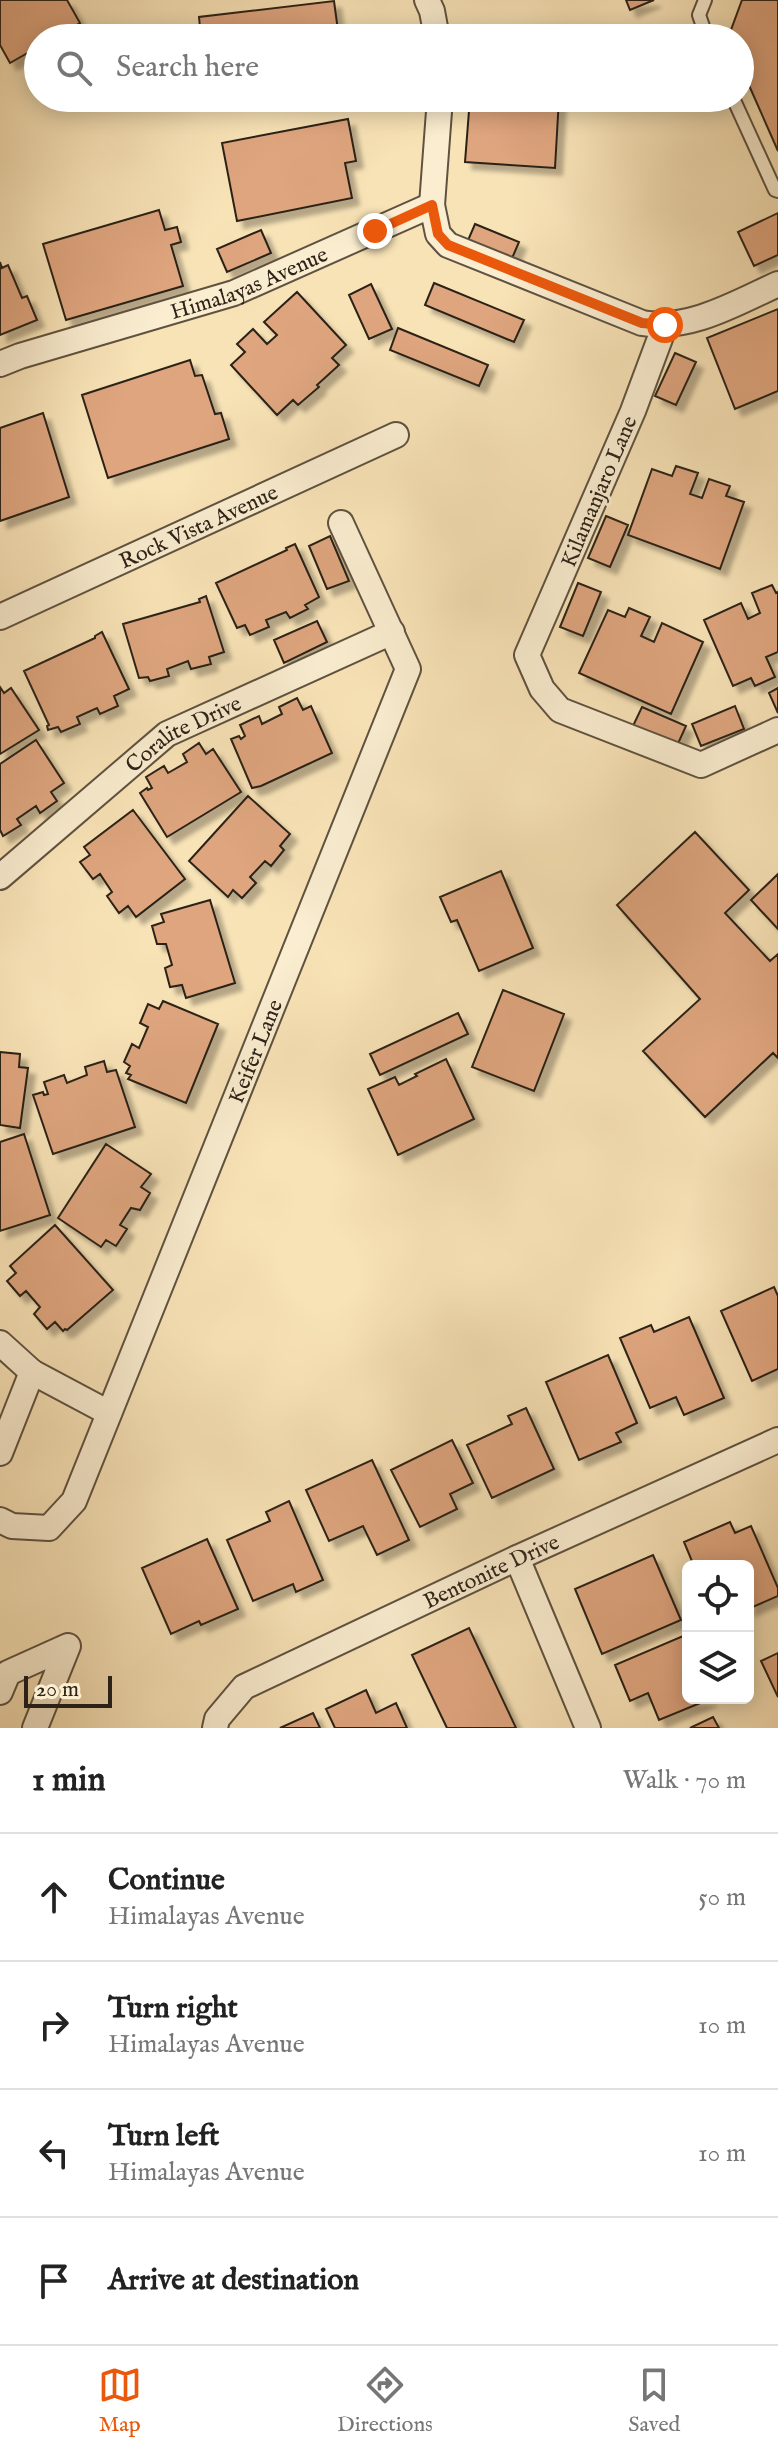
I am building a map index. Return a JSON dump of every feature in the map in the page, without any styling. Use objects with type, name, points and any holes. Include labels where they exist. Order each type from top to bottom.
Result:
[{"type":"street","points":[[427,0],[434,24]]},
{"type":"street","points":[[439,112],[432,205],[438,234],[448,245],[642,323],[665,325],[713,313],[778,284]]},
{"type":"street","name":"Himalayas Avenue","points":[[0,364],[234,293],[432,205]]},
{"type":"street","name":"Kilamanjaro Lane","points":[[665,325],[633,411],[527,655],[542,689],[560,710],[701,765],[778,730]]},
{"type":"street","name":"Rock Vista Avenue","points":[[0,617],[396,435]]},
{"type":"street","name":"Keifer Lane","points":[[0,1520],[12,1526],[49,1528],[74,1501],[408,669],[341,523]]},
{"type":"street","name":"Coralite Drive","points":[[0,877],[167,734],[392,632]]},
{"type":"street","points":[[0,1343],[32,1372],[109,1413]]},
{"type":"street","points":[[0,1453],[32,1372]]},
{"type":"street","name":"Bentonite Drive","points":[[216,1724],[244,1687],[517,1558],[778,1440]]},
{"type":"street","points":[[517,1558],[588,1728]]},
{"type":"street","points":[[0,1692],[8,1673],[68,1646],[35,1728]]},
{"type":"lane","points":[[702,24],[699,15],[705,0]]},
{"type":"lane","points":[[739,112],[778,191]]},
{"type":"building","points":[[0,0],[67,0],[80,23],[24,24],[24,55],[10,63],[0,45]]},
{"type":"building","points":[[626,0],[654,0],[630,10]]},
{"type":"building","points":[[742,0],[778,0],[778,151],[754,97],[754,24],[733,24]]},
{"type":"building","points":[[334,1],[337,24],[200,24],[199,17]]},
{"type":"building","points":[[469,112],[558,112],[555,168],[465,162]]},
{"type":"building","points":[[348,119],[356,161],[345,163],[352,198],[237,221],[222,143]]},
{"type":"building","points":[[159,210],[165,230],[177,227],[181,242],[171,245],[183,286],[66,320],[43,244]]},
{"type":"building","points":[[778,213],[778,255],[754,266],[738,232]]},
{"type":"building","points":[[475,224],[519,242],[510,263],[466,245]]},
{"type":"building","points":[[261,230],[271,253],[227,272],[217,249]]},
{"type":"building","points":[[0,262],[2,268],[8,265],[22,298],[27,296],[37,320],[0,335]]},
{"type":"building","points":[[434,283],[524,320],[514,342],[425,305]]},
{"type":"building","points":[[371,284],[392,329],[369,339],[349,295]]},
{"type":"building","points":[[297,292],[346,345],[332,358],[339,365],[317,385],[319,387],[298,405],[293,400],[277,415],[231,365],[245,352],[237,344],[253,329],[267,344],[277,335],[264,322]]},
{"type":"building","points":[[778,309],[778,391],[735,409],[707,338]]},
{"type":"building","points":[[398,328],[488,365],[479,386],[390,350]]},
{"type":"building","points":[[675,353],[696,362],[676,405],[655,396]]},
{"type":"building","points":[[190,360],[195,376],[202,375],[215,414],[221,413],[229,439],[108,478],[82,395]]},
{"type":"building","points":[[43,413],[69,497],[0,521],[0,428]]},
{"type":"building","points":[[676,466],[698,473],[690,494],[702,498],[709,479],[730,486],[726,496],[744,502],[720,569],[628,535],[652,469],[672,476]]},
{"type":"building","points":[[606,516],[628,525],[610,567],[588,558]]},
{"type":"building","points":[[330,536],[349,581],[327,589],[309,546]]},
{"type":"building","points":[[295,544],[319,597],[305,605],[308,609],[290,618],[286,612],[266,620],[269,627],[250,635],[245,625],[237,628],[216,583]]},
{"type":"building","points":[[578,583],[601,592],[583,636],[560,627]]},
{"type":"building","points":[[772,585],[778,592],[778,652],[766,657],[775,677],[755,686],[751,678],[733,686],[704,620],[741,603],[748,619],[760,613],[752,593]]},
{"type":"building","points":[[206,596],[224,652],[209,657],[211,664],[191,669],[188,661],[167,669],[169,676],[150,681],[148,677],[139,678],[123,624],[200,602],[199,599]]},
{"type":"building","points":[[629,608],[650,617],[641,636],[654,642],[662,623],[703,642],[671,714],[579,673],[608,610],[625,617]]},
{"type":"building","points":[[317,621],[327,642],[284,663],[274,640]]},
{"type":"building","points":[[102,632],[129,689],[114,696],[118,706],[100,714],[97,708],[77,717],[80,724],[61,732],[58,727],[48,730],[49,725],[24,671]]},
{"type":"building","points":[[0,687],[4,693],[11,688],[39,730],[0,754]]},
{"type":"building","points":[[778,688],[778,713],[769,693]]},
{"type":"building","points":[[297,698],[303,710],[311,706],[332,753],[252,788],[231,739],[245,736],[240,725],[259,716],[262,724],[282,714],[279,707]]},
{"type":"building","points":[[735,706],[744,729],[701,746],[692,724]]},
{"type":"building","points":[[642,707],[686,726],[676,748],[632,728]]},
{"type":"building","points":[[36,740],[64,783],[51,792],[57,801],[40,813],[36,806],[17,819],[21,825],[3,836],[0,830],[0,764]]},
{"type":"building","points":[[199,743],[206,754],[213,749],[241,792],[167,837],[140,793],[152,788],[146,777],[164,766],[168,773],[187,762],[183,754]]},
{"type":"building","points":[[248,796],[290,834],[280,846],[284,850],[271,866],[265,861],[250,877],[256,883],[242,898],[233,890],[228,897],[189,861]]},
{"type":"building","points":[[133,810],[185,879],[136,917],[128,906],[119,913],[107,896],[112,892],[100,874],[93,879],[80,862],[90,855],[84,847]]},
{"type":"building","points":[[695,832],[749,890],[725,913],[770,961],[778,954],[778,1058],[773,1053],[705,1117],[643,1051],[700,999],[617,905]]},
{"type":"building","points":[[501,871],[533,948],[479,971],[457,920],[451,922],[440,897]]},
{"type":"building","points":[[778,874],[778,929],[751,900]]},
{"type":"building","points":[[210,900],[235,983],[186,998],[182,985],[170,987],[165,968],[172,965],[166,944],[157,944],[152,926],[164,922],[161,914]]},
{"type":"building","points":[[503,990],[564,1014],[534,1091],[472,1067]]},
{"type":"building","points":[[163,1001],[218,1024],[186,1103],[128,1079],[131,1075],[126,1073],[130,1066],[124,1062],[132,1044],[139,1048],[148,1027],[140,1023],[148,1004],[159,1009]]},
{"type":"building","points":[[458,1013],[468,1034],[380,1075],[370,1054]]},
{"type":"building","points":[[0,1052],[20,1054],[19,1067],[28,1068],[20,1128],[0,1125]]},
{"type":"building","points":[[446,1059],[474,1119],[398,1155],[368,1089],[395,1077],[399,1085]]},
{"type":"building","points":[[104,1061],[107,1072],[116,1070],[135,1127],[53,1154],[33,1095],[48,1094],[44,1082],[64,1075],[67,1083],[87,1075],[85,1067]]},
{"type":"building","points":[[24,1134],[50,1215],[0,1231],[0,1142]]},
{"type":"building","points":[[106,1144],[151,1174],[141,1187],[150,1193],[140,1210],[131,1208],[120,1225],[127,1229],[116,1246],[106,1240],[101,1247],[58,1218]]},
{"type":"building","points":[[55,1225],[113,1290],[63,1331],[55,1322],[47,1329],[34,1314],[40,1307],[26,1291],[20,1296],[7,1281],[16,1273],[10,1266]]},
{"type":"building","points":[[774,1287],[778,1296],[778,1369],[752,1381],[721,1311]]},
{"type":"building","points":[[689,1317],[724,1398],[684,1415],[676,1397],[650,1408],[620,1338],[651,1325],[654,1332]]},
{"type":"building","points":[[608,1355],[637,1423],[616,1433],[621,1442],[579,1460],[546,1382]]},
{"type":"building","points":[[526,1408],[554,1469],[492,1498],[467,1445],[512,1424],[508,1416]]},
{"type":"building","points":[[452,1440],[473,1483],[450,1494],[457,1509],[420,1527],[391,1470]]},
{"type":"building","points":[[372,1460],[409,1540],[377,1555],[363,1526],[329,1541],[306,1490]]},
{"type":"building","points":[[289,1501],[323,1580],[296,1592],[293,1584],[253,1601],[227,1540],[270,1521],[266,1512]]},
{"type":"building","points":[[730,1522],[735,1533],[751,1526],[778,1588],[778,1596],[754,1606],[754,1560],[692,1560],[684,1542]]},
{"type":"building","points":[[207,1539],[238,1609],[171,1634],[142,1568]]},
{"type":"building","points":[[653,1555],[681,1620],[602,1654],[575,1589]]},
{"type":"building","points":[[469,1628],[516,1728],[447,1728],[412,1655]]},
{"type":"building","points":[[682,1636],[682,1704],[698,1704],[659,1720],[648,1693],[630,1701],[615,1665]]},
{"type":"building","points":[[778,1653],[778,1697],[761,1661]]},
{"type":"building","points":[[366,1690],[376,1713],[396,1703],[407,1728],[335,1728],[326,1709]]},
{"type":"building","points":[[313,1713],[320,1728],[280,1728]]},
{"type":"building","points":[[713,1717],[719,1728],[690,1728]]},
{"type":"route","points":[[375,231],[432,205],[438,234],[448,245],[642,323],[665,325]]}]
